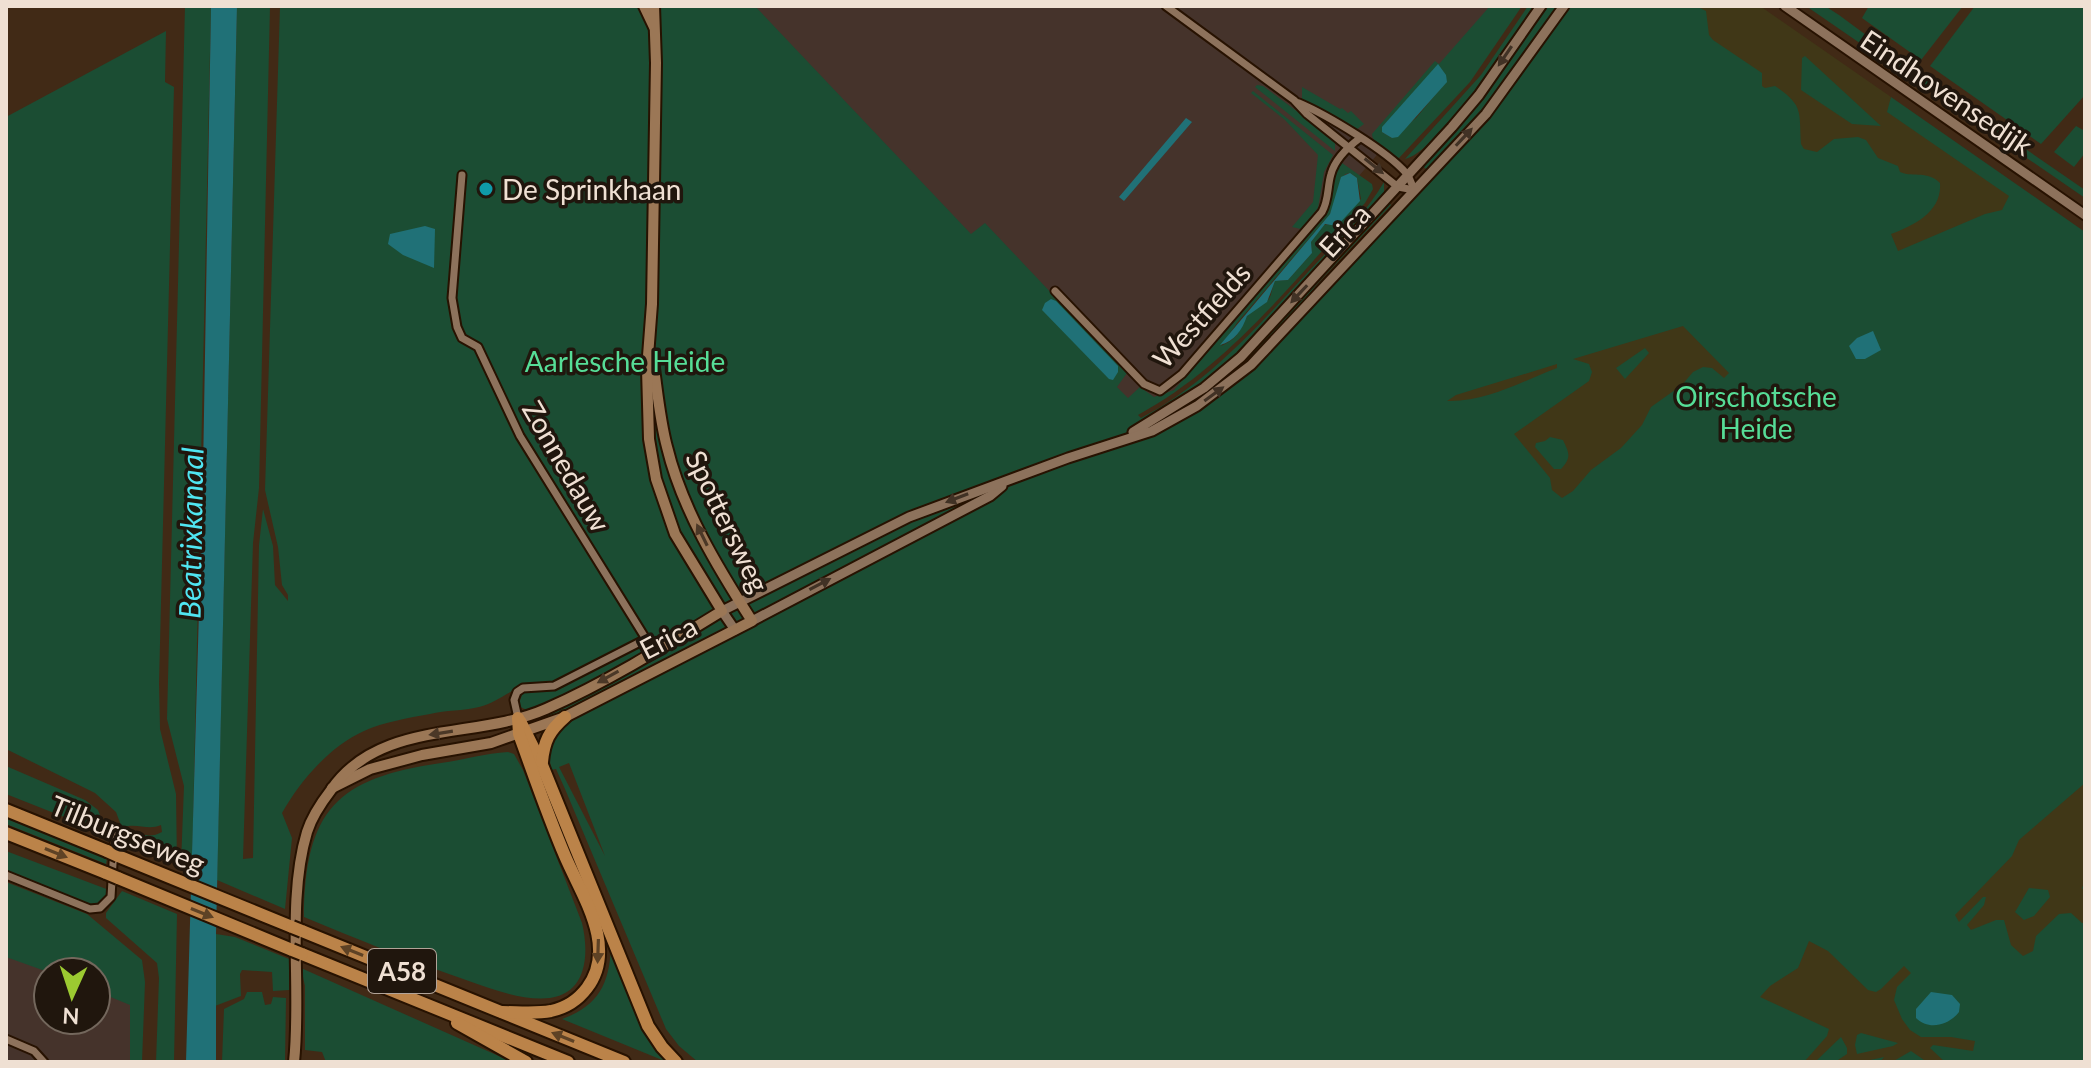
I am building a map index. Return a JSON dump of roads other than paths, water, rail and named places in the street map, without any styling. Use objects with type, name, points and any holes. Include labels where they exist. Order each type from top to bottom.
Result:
[{"type":"highway","points":[[542,765],[546,737],[565,717]]},
{"type":"highway","points":[[518,718],[542,765],[648,1026],[676,1062]]},
{"type":"highway","name":"A58","points":[[502,1012],[553,1011],[576,1000],[596,972],[600,949],[597,931],[564,853],[523,733]]},
{"type":"highway","name":"Tilburgseweg","points":[[6,810],[502,1012]]},
{"type":"highway","name":"Tilburgseweg","points":[[6,833],[427,1005]]},
{"type":"highway","name":"A58","points":[[427,1005],[526,1062]]},
{"type":"highway","name":"A58","points":[[427,1005],[568,1062]]},
{"type":"highway","name":"A58","points":[[502,1012],[624,1062]]},
{"type":"main road","name":"Spottersweg","points":[[644,6],[654,28]]},
{"type":"main road","name":"Spottersweg","points":[[654,6],[651,345],[659,407],[667,449],[678,483],[703,537],[752,621]]},
{"type":"main road","name":"Spottersweg","points":[[651,345],[647,369],[647,414],[656,479],[675,534],[722,611]]},
{"type":"main road","name":"Erica","points":[[295,1059],[300,864],[308,829],[317,810],[352,766],[385,746],[408,739],[518,718],[544,710],[722,611]]},
{"type":"main road","name":"Erica","points":[[332,788],[370,769],[523,733],[565,717],[752,621]]},
{"type":"street","points":[[1166,6],[1294,100],[1360,138],[1409,175],[1414,190],[1398,187],[1294,100]]},
{"type":"street","name":"Erica","points":[[1119,440],[1170,411],[1231,367],[1479,95],[1541,6]]},
{"type":"street","name":"Erica","points":[[722,611],[909,517],[978,489],[1152,431],[1215,394],[1240,375],[1498,100],[1564,6]]},
{"type":"street","name":"Eindhovensedijk","points":[[1785,6],[2085,215]]},
{"type":"street","name":"Westfields","points":[[1055,291],[1144,384],[1160,391],[1182,374],[1322,212],[1333,168],[1349,146],[1360,138]]},
{"type":"street","name":"Zonnedauw","points":[[462,175],[452,298],[457,327],[462,338],[478,347],[520,436],[646,639]]},
{"type":"street","name":"Erica","points":[[752,621],[990,496],[1006,482]]},
{"type":"street","name":"Spottersweg","points":[[722,611],[735,630]]},
{"type":"street","name":"Erica","points":[[518,718],[514,700],[523,688],[554,686],[646,639]]},
{"type":"street","points":[[6,875],[90,909],[100,908],[109,901],[115,830]]},
{"type":"street","points":[[6,1039],[34,1051],[44,1062]]},
{"type":"water","points":[[211,6],[237,6],[216,934],[216,1062],[186,1062],[203,472]]},
{"type":"water","points":[[1438,64],[1447,82],[1398,137],[1392,138],[1382,132],[1382,127]]},
{"type":"water","points":[[1186,118],[1192,122],[1124,201],[1119,197]]},
{"type":"water","points":[[1350,173],[1357,178],[1360,201],[1337,226],[1325,224],[1311,242],[1312,253],[1288,280],[1275,281],[1267,302],[1247,316],[1234,338],[1220,345],[1330,214],[1341,177]]},
{"type":"water","points":[[425,226],[435,229],[434,268],[403,255],[388,244],[390,234]]},
{"type":"water","points":[[1051,299],[1118,366],[1113,380],[1042,310]]},
{"type":"water","points":[[1873,331],[1881,350],[1865,359],[1856,359],[1849,346],[1857,338]]},
{"type":"water","points":[[1931,992],[1952,995],[1960,1004],[1959,1012],[1939,1025],[1921,1022],[1916,1018],[1916,1009]]},
{"type":"place","name":"De Sprinkhaan","points":[[486,189]]},
{"type":"park label","name":"Aarlesche Heide","points":[[625,361]]},
{"type":"park label","name":"Oirschotsche Heide","points":[[1756,412]]},
{"type":"water label","name":"Beatrixkanaal","points":[[190,533]]}]
